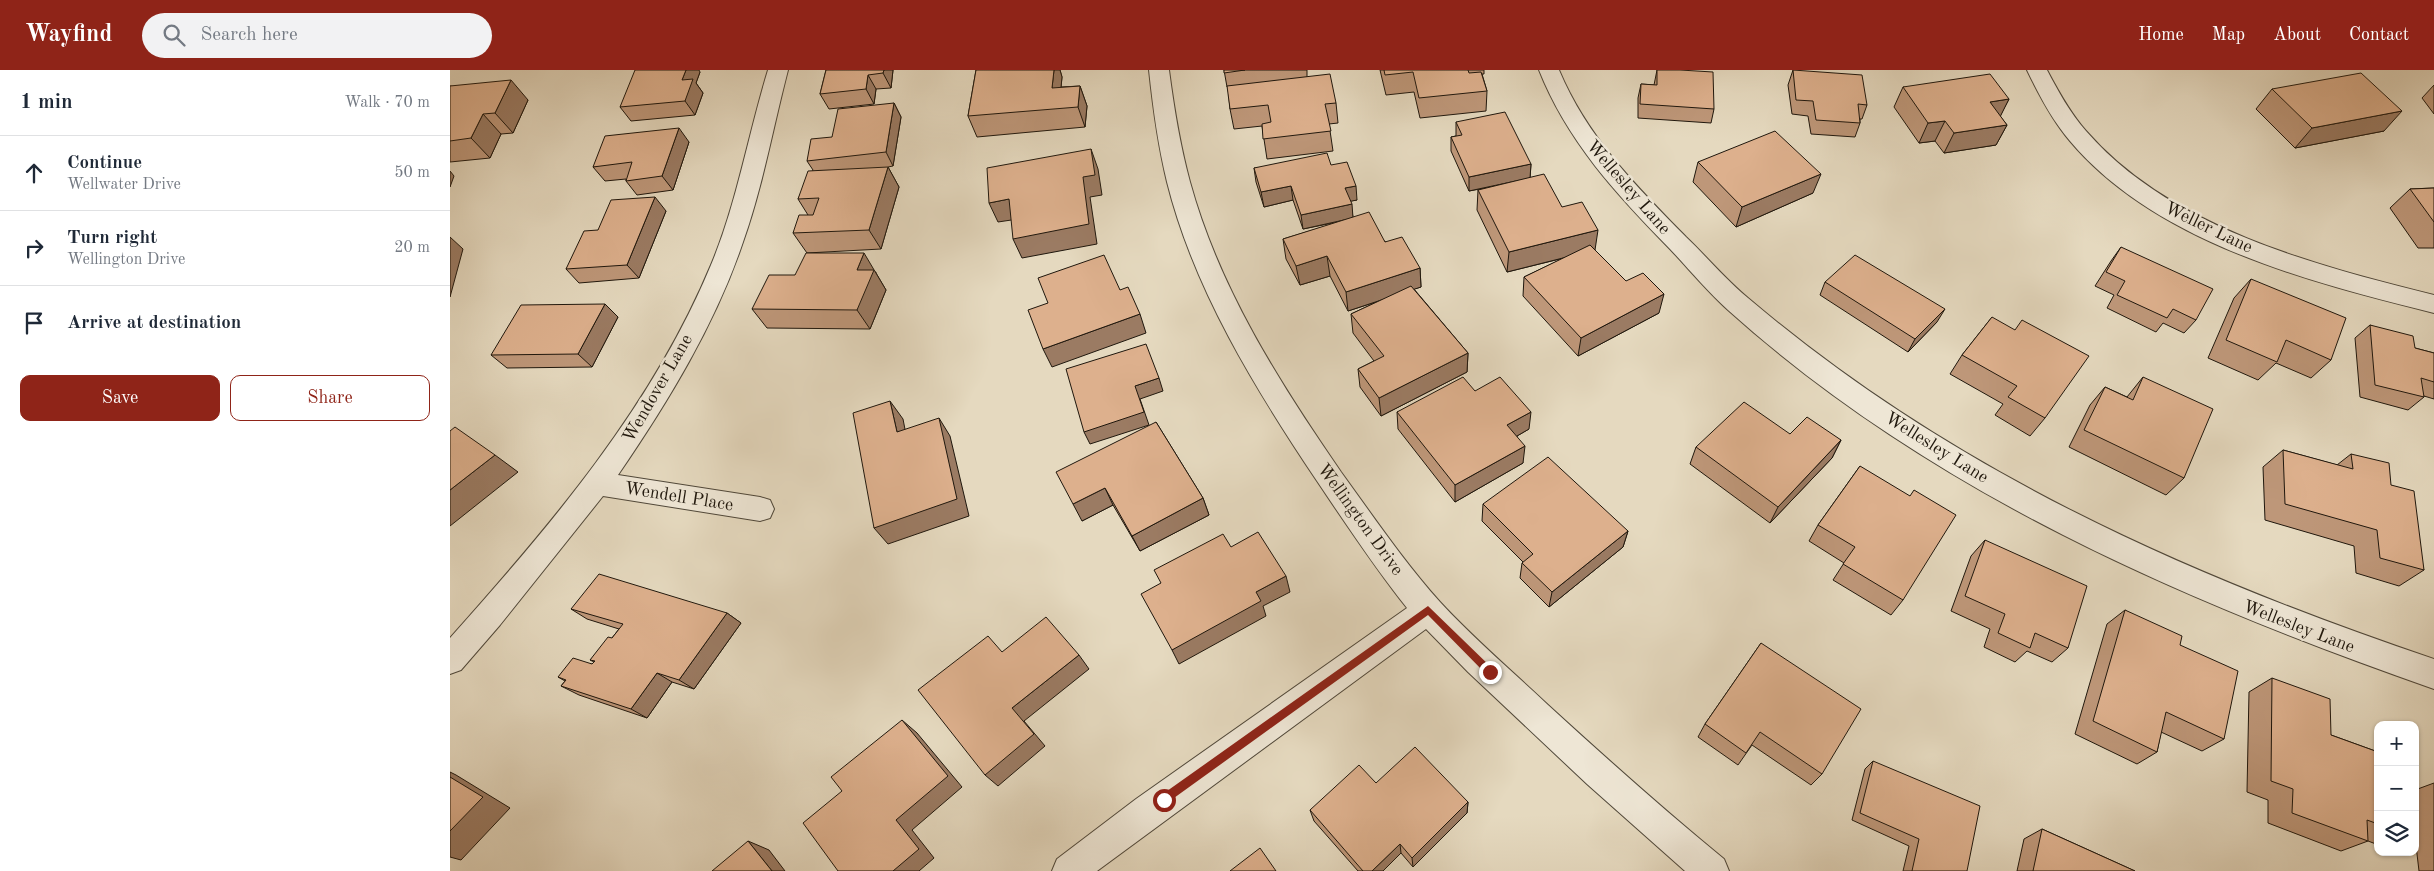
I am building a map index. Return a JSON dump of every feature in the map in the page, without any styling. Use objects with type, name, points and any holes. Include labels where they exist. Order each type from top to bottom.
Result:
[{"type":"street","name":"Wendover Lane","points":[[450,660],[537,560],[597,483],[654,397],[680,353],[722,267],[746,196],[778,70]]},
{"type":"street","name":"Wellington Drive","points":[[1159,70],[1166,124],[1184,198],[1216,284],[1239,334],[1291,422],[1364,526],[1428,610],[1490,672],[1558,735],[1672,838],[1712,871]]},
{"type":"street","name":"Wellesley Lane","points":[[1549,70],[1558,94],[1588,141],[1651,216],[1748,312],[1824,371],[1892,420],[1952,459],[2151,565],[2301,628],[2434,674]]},
{"type":"street","name":"Weller Lane","points":[[2037,70],[2056,106],[2084,144],[2118,174],[2162,204],[2209,230],[2267,255],[2375,289],[2434,304]]},
{"type":"street","name":"Wendell Place","points":[[597,483],[760,509]]},
{"type":"street","points":[[1069,871],[1148,811],[1428,610]]},
{"type":"building","points":[[635,70],[686,70],[682,80],[693,79],[685,101],[620,107]]},
{"type":"building","points":[[826,70],[884,70],[883,73],[868,75],[866,89],[820,94]]},
{"type":"building","points":[[976,70],[1054,70],[1052,88],[1080,86],[1078,107],[968,116]]},
{"type":"building","points":[[1224,70],[1245,70],[1224,73]]},
{"type":"building","points":[[1384,70],[1468,70],[1469,73],[1481,72],[1487,91],[1419,98],[1413,72],[1385,75]]},
{"type":"building","points":[[1657,70],[1713,72],[1714,109],[1640,104],[1641,84],[1657,85]]},
{"type":"building","points":[[1793,70],[1862,75],[1867,105],[1858,104],[1860,123],[1816,120],[1813,101],[1796,100]]},
{"type":"building","points":[[2361,73],[2402,111],[2312,128],[2272,89]]},
{"type":"building","points":[[1330,74],[1336,103],[1325,104],[1331,131],[1263,139],[1262,124],[1271,122],[1268,105],[1230,109],[1227,86]]},
{"type":"building","points":[[1990,74],[2009,99],[1990,102],[2007,125],[1954,133],[1945,121],[1928,123],[1903,87]]},
{"type":"building","points":[[511,80],[495,113],[483,114],[471,138],[450,141],[450,86]]},
{"type":"building","points":[[894,103],[886,152],[807,161],[811,139],[832,137],[838,109]]},
{"type":"building","points":[[1505,112],[1531,164],[1469,177],[1451,137],[1462,135],[1456,122]]},
{"type":"building","points":[[679,128],[662,176],[626,181],[632,162],[593,167],[605,136]]},
{"type":"building","points":[[1775,131],[1821,174],[1742,207],[1698,162]]},
{"type":"building","points":[[1091,149],[1095,175],[1083,177],[1089,224],[1013,239],[1009,199],[989,203],[987,168]]},
{"type":"building","points":[[1327,153],[1331,165],[1347,162],[1356,186],[1345,188],[1352,204],[1301,215],[1291,186],[1261,192],[1254,168]]},
{"type":"building","points":[[888,167],[869,230],[793,233],[799,215],[813,215],[819,198],[798,199],[808,171]]},
{"type":"building","points":[[1544,174],[1562,207],[1582,202],[1598,230],[1509,252],[1478,190]]},
{"type":"building","points":[[2434,188],[2434,222],[2410,189]]},
{"type":"building","points":[[655,197],[627,265],[566,269],[584,231],[598,230],[611,200]]},
{"type":"building","points":[[1369,212],[1385,242],[1402,237],[1420,268],[1346,292],[1327,256],[1296,266],[1283,239]]},
{"type":"building","points":[[1590,245],[1626,281],[1643,273],[1664,294],[1581,338],[1524,277]]},
{"type":"building","points":[[2121,247],[2213,289],[2196,320],[2173,309],[2167,318],[2117,295],[2125,281],[2106,272]]},
{"type":"building","points":[[806,253],[864,253],[857,270],[874,270],[857,310],[752,309],[769,275],[795,275]]},
{"type":"building","points":[[1104,255],[1120,290],[1128,287],[1140,314],[1043,349],[1028,310],[1048,303],[1038,278]]},
{"type":"building","points":[[1855,255],[1945,309],[1915,339],[1825,282]]},
{"type":"building","points":[[2251,279],[2346,318],[2331,360],[2286,340],[2277,362],[2226,340]]},
{"type":"building","points":[[1411,286],[1468,353],[1379,398],[1358,369],[1384,356],[1351,314]]},
{"type":"building","points":[[605,304],[578,354],[491,355],[521,305]]},
{"type":"building","points":[[1992,317],[2015,330],[2022,320],[2089,356],[2045,418],[2008,397],[2017,386],[1962,355]]},
{"type":"building","points":[[2370,325],[2413,336],[2415,348],[2434,353],[2434,382],[2421,378],[2424,397],[2375,385]]},
{"type":"building","points":[[1146,344],[1159,378],[1135,386],[1144,412],[1084,432],[1066,369]]},
{"type":"building","points":[[1463,377],[1475,391],[1500,377],[1531,412],[1507,425],[1525,446],[1455,485],[1397,412]]},
{"type":"building","points":[[2143,377],[2213,409],[2184,478],[2084,430],[2105,387],[2133,400]]},
{"type":"building","points":[[890,401],[897,432],[939,418],[957,499],[874,528],[853,413]]},
{"type":"building","points":[[1744,402],[1790,434],[1807,417],[1841,440],[1778,507],[1696,447]]},
{"type":"building","points":[[1156,422],[1203,498],[1132,536],[1105,488],[1073,504],[1056,472]]},
{"type":"building","points":[[455,427],[495,455],[450,490],[450,431]]},
{"type":"building","points":[[2283,450],[2353,469],[2351,454],[2389,463],[2391,485],[2414,491],[2424,570],[2380,558],[2377,530],[2285,504]]},
{"type":"building","points":[[1548,457],[1628,531],[1552,592],[1522,563],[1533,554],[1483,504]]},
{"type":"building","points":[[1860,466],[1910,496],[1914,490],[1956,515],[1903,600],[1843,564],[1855,547],[1818,525]]},
{"type":"building","points":[[1258,532],[1286,576],[1256,592],[1261,601],[1172,650],[1141,594],[1161,583],[1154,570],[1223,534],[1231,547]]},
{"type":"building","points":[[1985,540],[2087,586],[2068,648],[2035,633],[2030,648],[1998,633],[2005,614],[1965,596]]},
{"type":"building","points":[[599,574],[727,613],[679,680],[657,673],[631,709],[561,686],[566,680],[558,677],[573,658],[592,664],[595,661],[590,660],[608,637],[612,638],[623,624],[571,609]]},
{"type":"building","points":[[2125,610],[2182,636],[2180,645],[2238,671],[2224,739],[2166,712],[2157,752],[2093,721]]},
{"type":"building","points":[[1046,617],[1079,655],[1012,708],[1034,734],[985,775],[918,690],[988,636],[1002,652]]},
{"type":"building","points":[[1761,643],[1861,709],[1822,774],[1760,732],[1746,753],[1705,724]]},
{"type":"building","points":[[2272,678],[2330,699],[2331,735],[2374,751],[2374,823],[2367,820],[2368,841],[2292,813],[2293,789],[2271,781]]},
{"type":"building","points":[[902,720],[948,776],[896,820],[919,849],[893,871],[838,871],[803,823],[842,791],[831,777]]},
{"type":"building","points":[[1415,747],[1468,802],[1412,858],[1400,844],[1372,871],[1363,871],[1310,810],[1359,765],[1376,783]]},
{"type":"building","points":[[1873,761],[1980,806],[1967,871],[1912,871],[1919,839],[1860,813]]},
{"type":"building","points":[[450,777],[483,797],[450,831]]},
{"type":"building","points":[[2042,829],[2135,871],[2033,871]]},
{"type":"building","points":[[748,841],[772,871],[712,871]]},
{"type":"building","points":[[1260,848],[1276,871],[1230,871]]},
{"type":"route","points":[[1164,800],[1428,610],[1490,672]]}]
